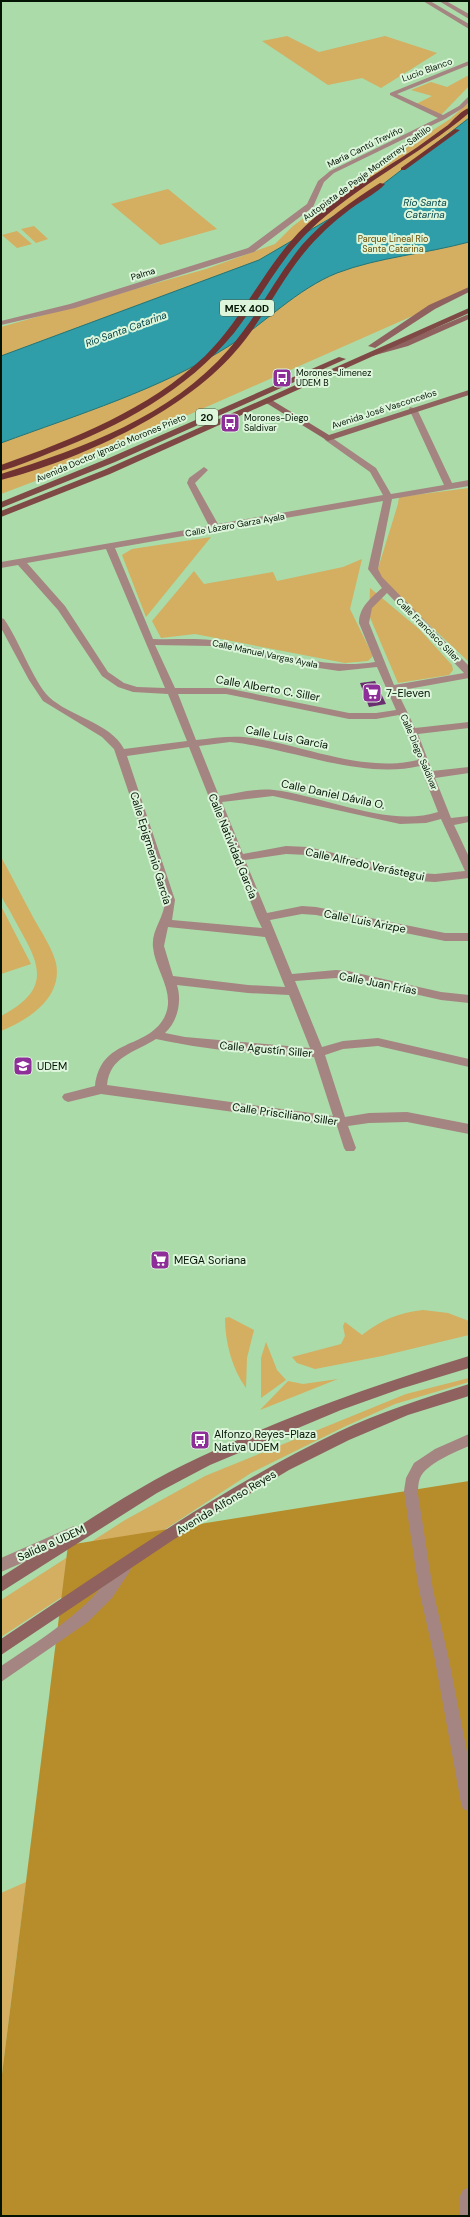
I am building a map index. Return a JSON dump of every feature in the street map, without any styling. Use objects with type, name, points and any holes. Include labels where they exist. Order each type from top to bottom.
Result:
[{"type":"highway","name":"Autopista de Peaje Monterrey-Saltillo","points":[[1,468],[33,457],[108,426],[180,382],[195,371],[231,332],[275,268],[305,231],[333,208],[469,110]]},
{"type":"highway","name":"Autopista de Peaje Monterrey-Saltillo","points":[[1,477],[89,446],[160,409],[194,386],[231,352],[312,240],[334,220],[372,191],[469,121]]},
{"type":"main road","name":"20","points":[[372,350],[432,306],[469,289]]},
{"type":"main road","name":"Avenida Doctor Ignacio Morones Prieto","points":[[1,514],[107,472],[267,401],[416,330],[469,302]]},
{"type":"main road","name":"Avenida Doctor Ignacio Morones Prieto","points":[[416,330],[469,310]]},
{"type":"main road","name":"Avenida Doctor Ignacio Morones Prieto","points":[[1,505],[112,460],[372,350],[404,344],[469,316]]},
{"type":"main road","name":"Avenida José Vasconcelos","points":[[267,401],[328,438],[413,409],[469,392]]},
{"type":"main road","points":[[1,1585],[101,1521],[182,1472],[205,1461],[336,1406],[399,1383],[469,1362]]},
{"type":"main road","name":"Avenida Alfonso Reyes","points":[[1,1648],[210,1509],[366,1425],[469,1390]]},
{"type":"street","points":[[426,1],[469,28]]},
{"type":"street","points":[[442,1],[469,17]]},
{"type":"street","name":"Lucio Blanco","points":[[443,118],[392,94],[469,64]]},
{"type":"street","name":"María Cantú Treviño","points":[[283,226],[310,205],[321,181],[332,172],[443,118],[461,107],[469,98]]},
{"type":"street","name":"Palma","points":[[1,323],[72,306],[238,255],[251,250],[283,226]]},
{"type":"street","points":[[413,409],[449,486]]},
{"type":"street","points":[[328,438],[372,470],[388,496],[373,569],[386,589]]},
{"type":"street","points":[[204,470],[192,480],[191,483],[215,528]]},
{"type":"street","name":"Calle Lázaro Garza Ayala","points":[[1,565],[469,483]]},
{"type":"street","name":"Calle Natividad García","points":[[110,547],[142,628],[172,692],[262,918],[318,1053],[350,1148]]},
{"type":"street","name":"Calle Alberto C. Siller","points":[[22,562],[62,608],[105,674],[121,685],[136,690],[172,692],[199,690],[226,691],[349,716],[376,716],[401,712]]},
{"type":"street","name":"Calle Diego Saldívar","points":[[386,589],[366,609],[363,615],[364,623],[390,689],[412,732],[446,818],[469,869]]},
{"type":"street","name":"Calle Francisco Siller","points":[[386,589],[469,672]]},
{"type":"street","name":"Calle Epigmenio García","points":[[1,621],[12,636],[39,690],[46,699],[106,735],[119,748],[170,900],[170,914],[158,937],[158,947],[174,996],[169,1020],[156,1035],[118,1056],[105,1068],[101,1089]]},
{"type":"street","name":"Calle Manuel Vargas Ayala","points":[[149,642],[211,642],[299,662],[339,668],[354,668],[380,664]]},
{"type":"street","points":[[390,689],[469,675]]},
{"type":"street","points":[[412,732],[469,724]]},
{"type":"street","name":"Calle Luis García","points":[[121,753],[192,744],[241,740],[388,769],[423,762]]},
{"type":"street","points":[[430,775],[469,770]]},
{"type":"street","name":"Calle Daniel Dávila O.","points":[[216,800],[253,794],[273,793],[400,821],[446,818],[469,819]]},
{"type":"street","name":"Calle Alfredo Verástegui","points":[[238,858],[286,850],[308,851],[418,877],[435,878],[469,874]]},
{"type":"street","name":"Calle Luis Arizpe","points":[[262,918],[302,910],[316,911],[445,937],[469,937]]},
{"type":"street","points":[[166,923],[269,933]]},
{"type":"street","name":"Calle Juan Frías","points":[[287,978],[336,974],[348,975],[441,996],[469,1000]]},
{"type":"street","points":[[170,980],[248,989],[292,991]]},
{"type":"street","name":"Calle Agustín Siller","points":[[156,1035],[184,1041],[288,1052],[318,1053],[343,1045],[378,1042],[469,1063]]},
{"type":"street","points":[[68,1097],[101,1089]]},
{"type":"street","name":"Calle Prisciliano Siller","points":[[101,1089],[341,1122],[369,1118],[407,1117],[469,1128]]},
{"type":"street","points":[[469,1440],[454,1446],[418,1469],[413,1478],[411,1494],[426,1590],[442,1660],[469,1803]]},
{"type":"street","name":"Salida a UDEM","points":[[1,1565],[101,1521]]},
{"type":"street","points":[[1,1675],[83,1617],[107,1593],[125,1566]]},
{"type":"street","points":[[468,2216],[469,2196]]},
{"type":"green space","points":[[287,36],[319,52],[385,36],[437,53],[381,88],[362,78],[328,85],[262,41]]},
{"type":"green space","points":[[469,75],[469,86],[441,115],[416,104],[432,96],[411,90],[431,82],[447,87]]},
{"type":"green space","name":"Parque Lineal Río Santa Catarina","points":[[469,102],[469,291],[134,439],[38,480],[1,494],[1,327],[206,269],[275,244],[293,226],[343,189],[450,119]]},
{"type":"green space","points":[[168,189],[217,229],[160,245],[111,204]]},
{"type":"green space","points":[[34,226],[48,239],[36,243],[21,229]]},
{"type":"green space","points":[[17,231],[32,244],[17,248],[2,235]]},
{"type":"green space","points":[[469,488],[469,662],[376,575],[399,497]]},
{"type":"green space","points":[[211,537],[146,617],[122,555],[132,549]]},
{"type":"green space","points":[[362,559],[350,609],[373,656],[368,661],[345,663],[195,634],[161,638],[152,621],[194,571],[204,584],[273,572],[277,581],[343,567]]},
{"type":"green space","points":[[370,588],[419,629],[452,665],[453,670],[449,675],[398,683],[369,615]]},
{"type":"green space","points":[[1,857],[49,946],[56,963],[57,976],[49,997],[41,1006],[22,1021],[1,1031],[1,1016],[19,1004],[31,993],[36,981],[37,969],[34,957],[1,894]]},
{"type":"green space","points":[[1,906],[31,964],[1,974]]},
{"type":"green space","points":[[423,1310],[448,1313],[469,1321],[469,1335],[382,1356],[315,1369],[297,1363],[292,1357],[341,1344],[345,1336],[343,1326],[345,1322],[362,1335],[376,1325],[390,1318]]},
{"type":"green space","points":[[229,1317],[254,1330],[247,1358],[246,1388],[241,1381],[230,1355],[225,1327],[225,1318]]},
{"type":"green space","points":[[266,1342],[277,1370],[286,1380],[261,1398],[261,1358]]},
{"type":"green space","points":[[469,1378],[469,1382],[395,1404],[346,1426],[251,1473],[1,1637],[1,1600],[125,1520],[205,1476],[406,1394]]},
{"type":"green space","points":[[338,1379],[260,1410],[288,1381],[303,1384]]},
{"type":"green space","points":[[26,1882],[1,2082],[1,1893]]},
{"type":"shaded area","points":[[469,1481],[469,2216],[1,2216],[1,2082],[68,1545]]},
{"type":"water","name":"Río Santa Catarina","points":[[469,118],[469,242],[436,250],[386,259],[337,273],[308,288],[242,337],[203,361],[118,400],[1,443],[1,356],[259,260],[365,198]]},
{"type":"building","name":"7-Eleven","points":[[375,681],[386,704],[369,707],[360,683]]},
{"type":"place","name":"Morones-Jimenez UDEM B","points":[[282,378]]},
{"type":"place","name":"Morones-Diego Saldivar","points":[[230,423]]},
{"type":"place","name":"7-Eleven","points":[[372,693]]},
{"type":"place","name":"UDEM","points":[[23,1066]]},
{"type":"place","name":"MEGA Soriana","points":[[160,1260]]},
{"type":"place","name":"Alfonzo Reyes-Plaza Nativa UDEM","points":[[200,1440]]}]
